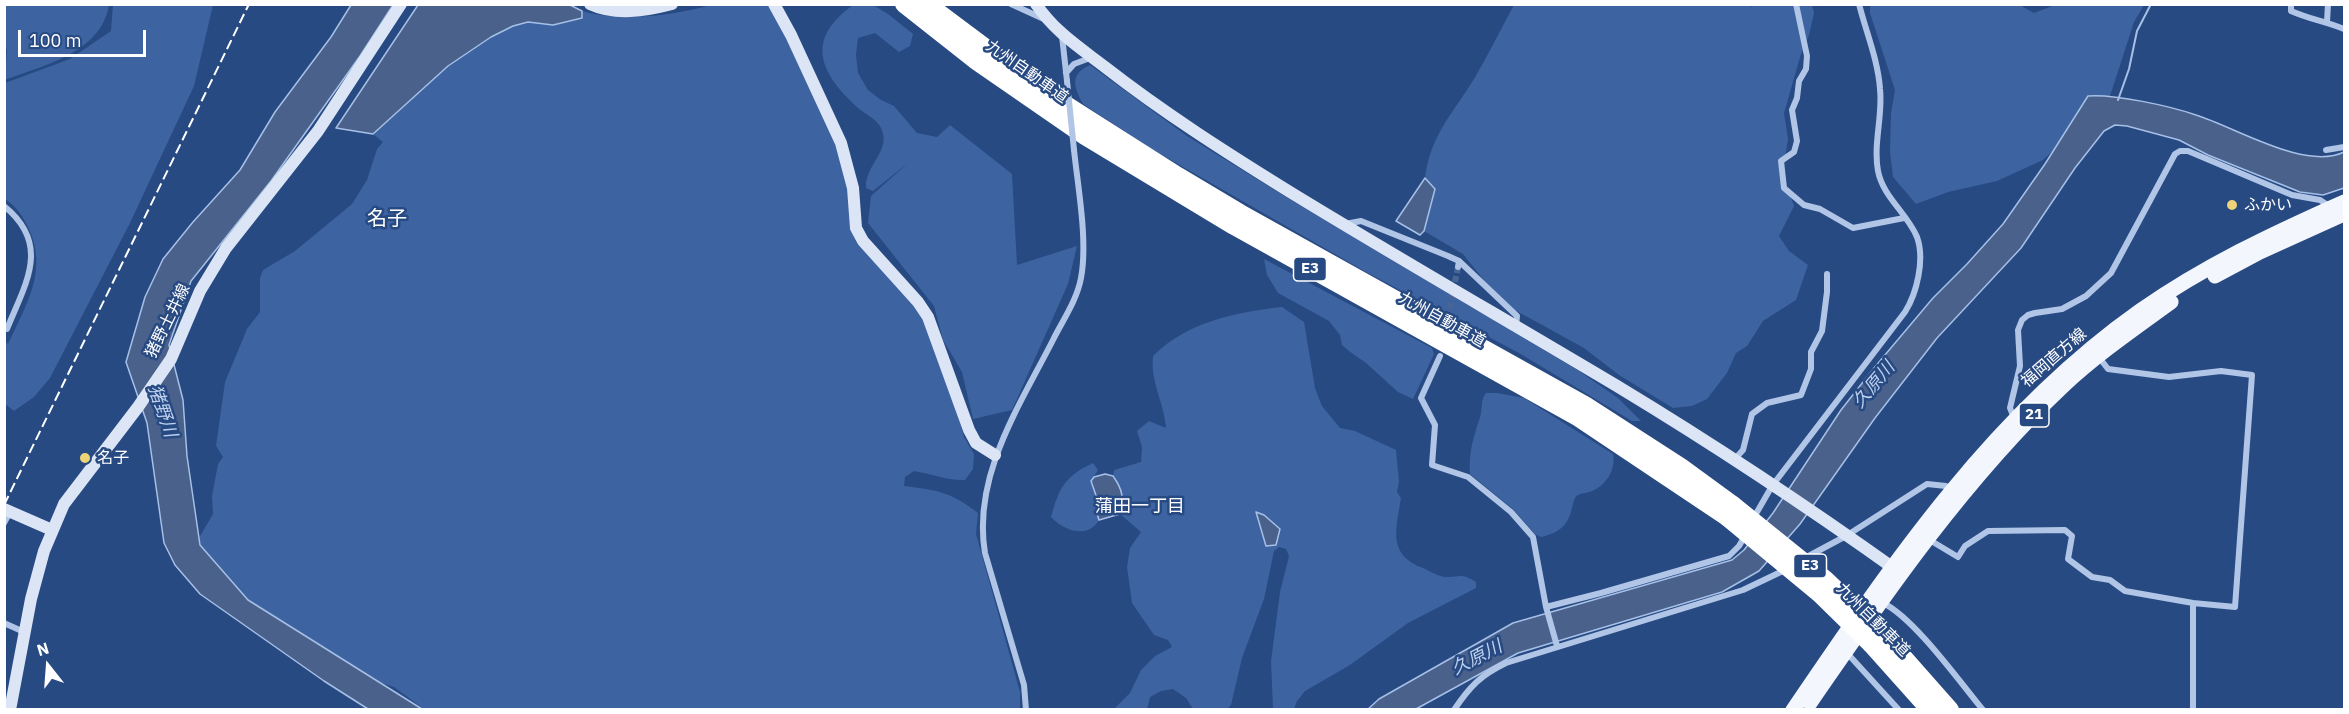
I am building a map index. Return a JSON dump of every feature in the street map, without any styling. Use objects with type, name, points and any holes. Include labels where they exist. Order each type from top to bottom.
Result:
[{"type":"highway","name":"九州自動車道","points":[[904,4],[975,60],[1095,142],[1234,226],[1579,418],[1730,511],[1826,580],[1876,638],[1930,710]]},
{"type":"highway","name":"九州自動車道","points":[[927,4],[1038,87],[1159,165],[1240,213],[1585,405],[1672,461],[1730,511]]},
{"type":"highway","name":"九州自動車道","points":[[1876,638],[1950,710]]},
{"type":"main road","name":"福岡直方線","points":[[1923,537],[2004,446],[2064,385],[2098,356],[2174,300],[2220,273],[2300,233],[2340,208]]},
{"type":"main road","name":"福岡直方線","points":[[1793,710],[1898,572],[1923,537],[1951,490],[2014,419],[2080,357],[2142,309],[2267,236],[2340,208]]},
{"type":"main road","name":"福岡直方線","points":[[1806,710],[1882,603],[1898,572]]},
{"type":"street","name":"猪野土井線","points":[[10,710],[24,632],[42,561],[52,530],[64,504],[171,359],[200,291],[226,248],[318,131],[401,4]]},
{"type":"street","points":[[590,4],[606,11],[672,4]]},
{"type":"street","points":[[774,4],[842,143],[853,188],[856,228],[863,241],[918,302],[928,317],[972,437],[976,443],[995,455]]},
{"type":"street","points":[[1011,4],[1047,21]]},
{"type":"street","points":[[1036,4],[1047,21],[1062,36],[1128,85],[1221,148],[1343,224],[1618,386],[1734,460],[1898,572]]},
{"type":"street","points":[[1796,4],[1807,56],[1806,69],[1799,81],[1797,98],[1792,110],[1797,141],[1794,152],[1782,161],[1785,188],[1804,205],[1820,209],[1853,228],[1904,218]]},
{"type":"street","points":[[1546,607],[1729,556],[1739,546],[1772,486],[1913,299],[1919,266],[1917,237],[1881,185],[1876,150],[1881,90],[1858,4]]},
{"type":"street","points":[[2291,4],[2291,12],[2310,20],[2327,22],[2344,29]]},
{"type":"street","points":[[2327,22],[2328,4]]},
{"type":"street","points":[[1026,710],[1024,685],[985,553],[982,536],[983,510],[995,455],[1071,304],[1081,278],[1083,248],[1062,36]]},
{"type":"street","points":[[1066,73],[1074,64],[1092,57]]},
{"type":"street","points":[[2326,150],[2344,147]]},
{"type":"street","points":[[2014,419],[2010,408],[2020,366],[2018,330],[2022,320],[2035,313],[2062,309],[2086,296],[2112,273],[2175,154],[2188,151],[2292,195],[2320,200],[2340,208]]},
{"type":"street","points":[[4,206],[14,214],[24,230],[32,252],[32,265],[7,329],[4,328]]},
{"type":"street","points":[[1343,224],[1361,221],[1459,264],[1517,316],[1516,327]]},
{"type":"street","points":[[1734,460],[1743,450],[1752,414],[1767,403],[1801,395],[1804,390],[1811,369],[1811,352],[1821,331],[1827,292],[1827,274]]},
{"type":"street","points":[[1440,356],[1421,398],[1435,425],[1432,465],[1468,477],[1526,528],[1533,537],[1546,607],[1556,643]]},
{"type":"street","points":[[1923,537],[1958,557],[1965,546],[1988,531],[2065,530],[2072,536],[2068,559],[2092,577],[2110,580],[2125,591],[2193,603],[2235,607],[2252,375],[2221,370],[2169,377],[2108,369],[2098,356]]},
{"type":"street","points":[[1454,710],[1470,686],[1489,671],[1506,663],[1556,643],[1743,590],[1778,574],[1846,536],[1927,484],[1946,486],[1951,490]]},
{"type":"street","points":[[6,514],[52,530]]},
{"type":"street","points":[[1882,603],[1892,608],[1912,626],[1983,710]]},
{"type":"street","points":[[2193,603],[2193,710]]},
{"type":"street","points":[[4,623],[24,632]]},
{"type":"street","points":[[1846,651],[1899,710]]},
{"type":"shaded area","points":[[1749,4],[1751,7],[1756,4],[1812,5],[1814,13],[1784,113],[1788,139],[1784,165],[1786,184],[1794,206],[1779,236],[1789,251],[1808,265],[1796,300],[1763,321],[1747,346],[1736,353],[1727,373],[1707,399],[1692,406],[1673,408],[1619,375],[1584,348],[1502,303],[1463,254],[1424,231],[1435,189],[1425,178],[1437,137],[1474,79],[1514,5]]},
{"type":"shaded area","points":[[2018,4],[2034,13],[2055,5],[2144,5],[2134,22],[2110,96],[2043,160],[1997,181],[1948,192],[1916,204],[1893,177],[1890,152],[1891,113],[1895,90],[1870,13],[1870,5]]},
{"type":"shaded area","points":[[4,5],[109,5],[104,21],[95,35],[83,46],[53,62],[5,80],[7,50],[4,45]]},
{"type":"shaded area","points":[[113,5],[213,5],[194,86],[130,223],[50,378],[34,397],[14,411],[5,404],[5,341],[8,344],[28,301],[36,273],[36,258],[34,243],[26,223],[16,208],[5,199],[5,83],[70,59],[111,31]]},
{"type":"shaded area","points":[[711,5],[767,5],[772,8],[840,155],[850,200],[850,217],[920,308],[953,398],[964,437],[974,454],[973,469],[965,480],[914,471],[905,477],[904,486],[943,493],[960,500],[978,513],[976,534],[1020,692],[1020,709],[424,709],[394,687],[373,680],[314,645],[248,600],[225,577],[200,545],[199,538],[213,514],[212,496],[218,464],[223,457],[216,446],[225,382],[247,329],[260,312],[260,278],[263,270],[295,251],[352,204],[367,180],[377,149],[383,142],[373,134],[448,66],[491,37],[513,26],[528,22],[553,25],[582,19],[582,11],[630,17],[663,15]]},
{"type":"shaded area","points":[[853,5],[873,5],[913,34],[910,46],[899,52],[875,33],[858,38],[856,55],[858,73],[868,90],[894,106],[917,133],[937,137],[950,125],[1012,174],[1017,265],[1077,246],[1068,284],[1012,410],[973,419],[962,372],[943,340],[934,306],[868,223],[871,196],[908,163],[873,191],[866,188],[869,172],[883,144],[881,128],[876,121],[860,110],[833,81],[826,68],[823,55],[823,43],[828,30]]},
{"type":"shaded area","points":[[1090,65],[1187,136],[1579,371],[1618,398],[1641,421],[1632,421],[1519,353],[1366,272],[1150,148],[1083,104],[1075,81],[1079,72]]},
{"type":"shaded area","points":[[1264,259],[1432,348],[1434,354],[1413,399],[1398,392],[1342,345],[1340,335],[1329,321],[1278,293],[1267,275]]},
{"type":"shaded area","points":[[1282,307],[1304,322],[1315,388],[1322,406],[1340,428],[1355,431],[1396,450],[1399,482],[1397,492],[1401,498],[1396,530],[1399,548],[1404,556],[1412,563],[1439,576],[1463,576],[1471,579],[1476,582],[1476,588],[1408,623],[1350,665],[1305,691],[1294,709],[1273,709],[1271,661],[1280,592],[1289,556],[1286,549],[1279,547],[1274,551],[1264,599],[1242,658],[1231,705],[1227,709],[1193,709],[1186,698],[1173,689],[1161,691],[1150,697],[1147,709],[1114,709],[1130,693],[1141,670],[1155,656],[1172,647],[1168,640],[1154,635],[1132,603],[1127,567],[1130,548],[1141,532],[1120,514],[1122,494],[1113,476],[1114,470],[1141,462],[1142,447],[1137,431],[1149,421],[1166,428],[1153,375],[1153,356],[1166,344],[1197,327],[1247,312]]},
{"type":"shaded area","points":[[1486,393],[1524,398],[1613,454],[1612,471],[1606,481],[1590,492],[1577,496],[1564,526],[1552,534],[1541,537],[1535,534],[1513,509],[1470,474],[1472,445]]},
{"type":"shaded area","points":[[1093,463],[1098,470],[1091,481],[1099,504],[1097,514],[1099,520],[1088,530],[1068,529],[1051,517],[1057,498],[1070,478]]},
{"type":"water","points":[[568,4],[582,11],[582,18],[553,25],[528,22],[513,26],[491,37],[448,66],[373,134],[336,128],[418,5]]},
{"type":"water","name":"猪野川","points":[[351,5],[393,5],[360,56],[271,181],[191,281],[169,345],[183,400],[187,456],[200,545],[248,600],[422,709],[368,709],[200,594],[175,565],[164,543],[147,423],[126,362],[145,297],[163,259],[240,170],[275,112],[331,37]]},
{"type":"water","name":"久原川","points":[[2088,96],[2127,99],[2185,112],[2290,152],[2310,156],[2328,156],[2344,152],[2344,188],[2323,195],[2300,192],[2208,155],[2179,140],[2115,125],[2104,131],[2075,168],[2021,248],[1937,338],[1875,418],[1800,524],[1759,571],[1722,592],[1518,653],[1416,709],[1367,710],[1379,699],[1513,623],[1732,560],[1744,550],[1773,513],[1841,410],[1874,368],[1933,298],[2003,224]]},
{"type":"water","points":[[1425,178],[1435,189],[1424,231],[1420,235],[1396,221]]},
{"type":"water","points":[[1105,474],[1113,476],[1116,481],[1121,490],[1122,503],[1120,514],[1099,520],[1097,514],[1099,504],[1091,481],[1094,477]]},
{"type":"water","points":[[1256,512],[1264,515],[1280,529],[1276,545],[1266,546]]},
{"type":"waterway","points":[[2118,100],[2129,69],[2137,31],[2151,4]]},
{"type":"tunnel","points":[[1446,326],[1458,267]]},
{"type":"railway","points":[[4,505],[249,4]]},
{"type":"place","name":"ふかい","points":[[2232,205]]},
{"type":"place","name":"名子","points":[[85,458]]},
{"type":"district","name":"名子","points":[[387,219]]},
{"type":"district","name":"蒲田一丁目","points":[[1140,507]]}]
